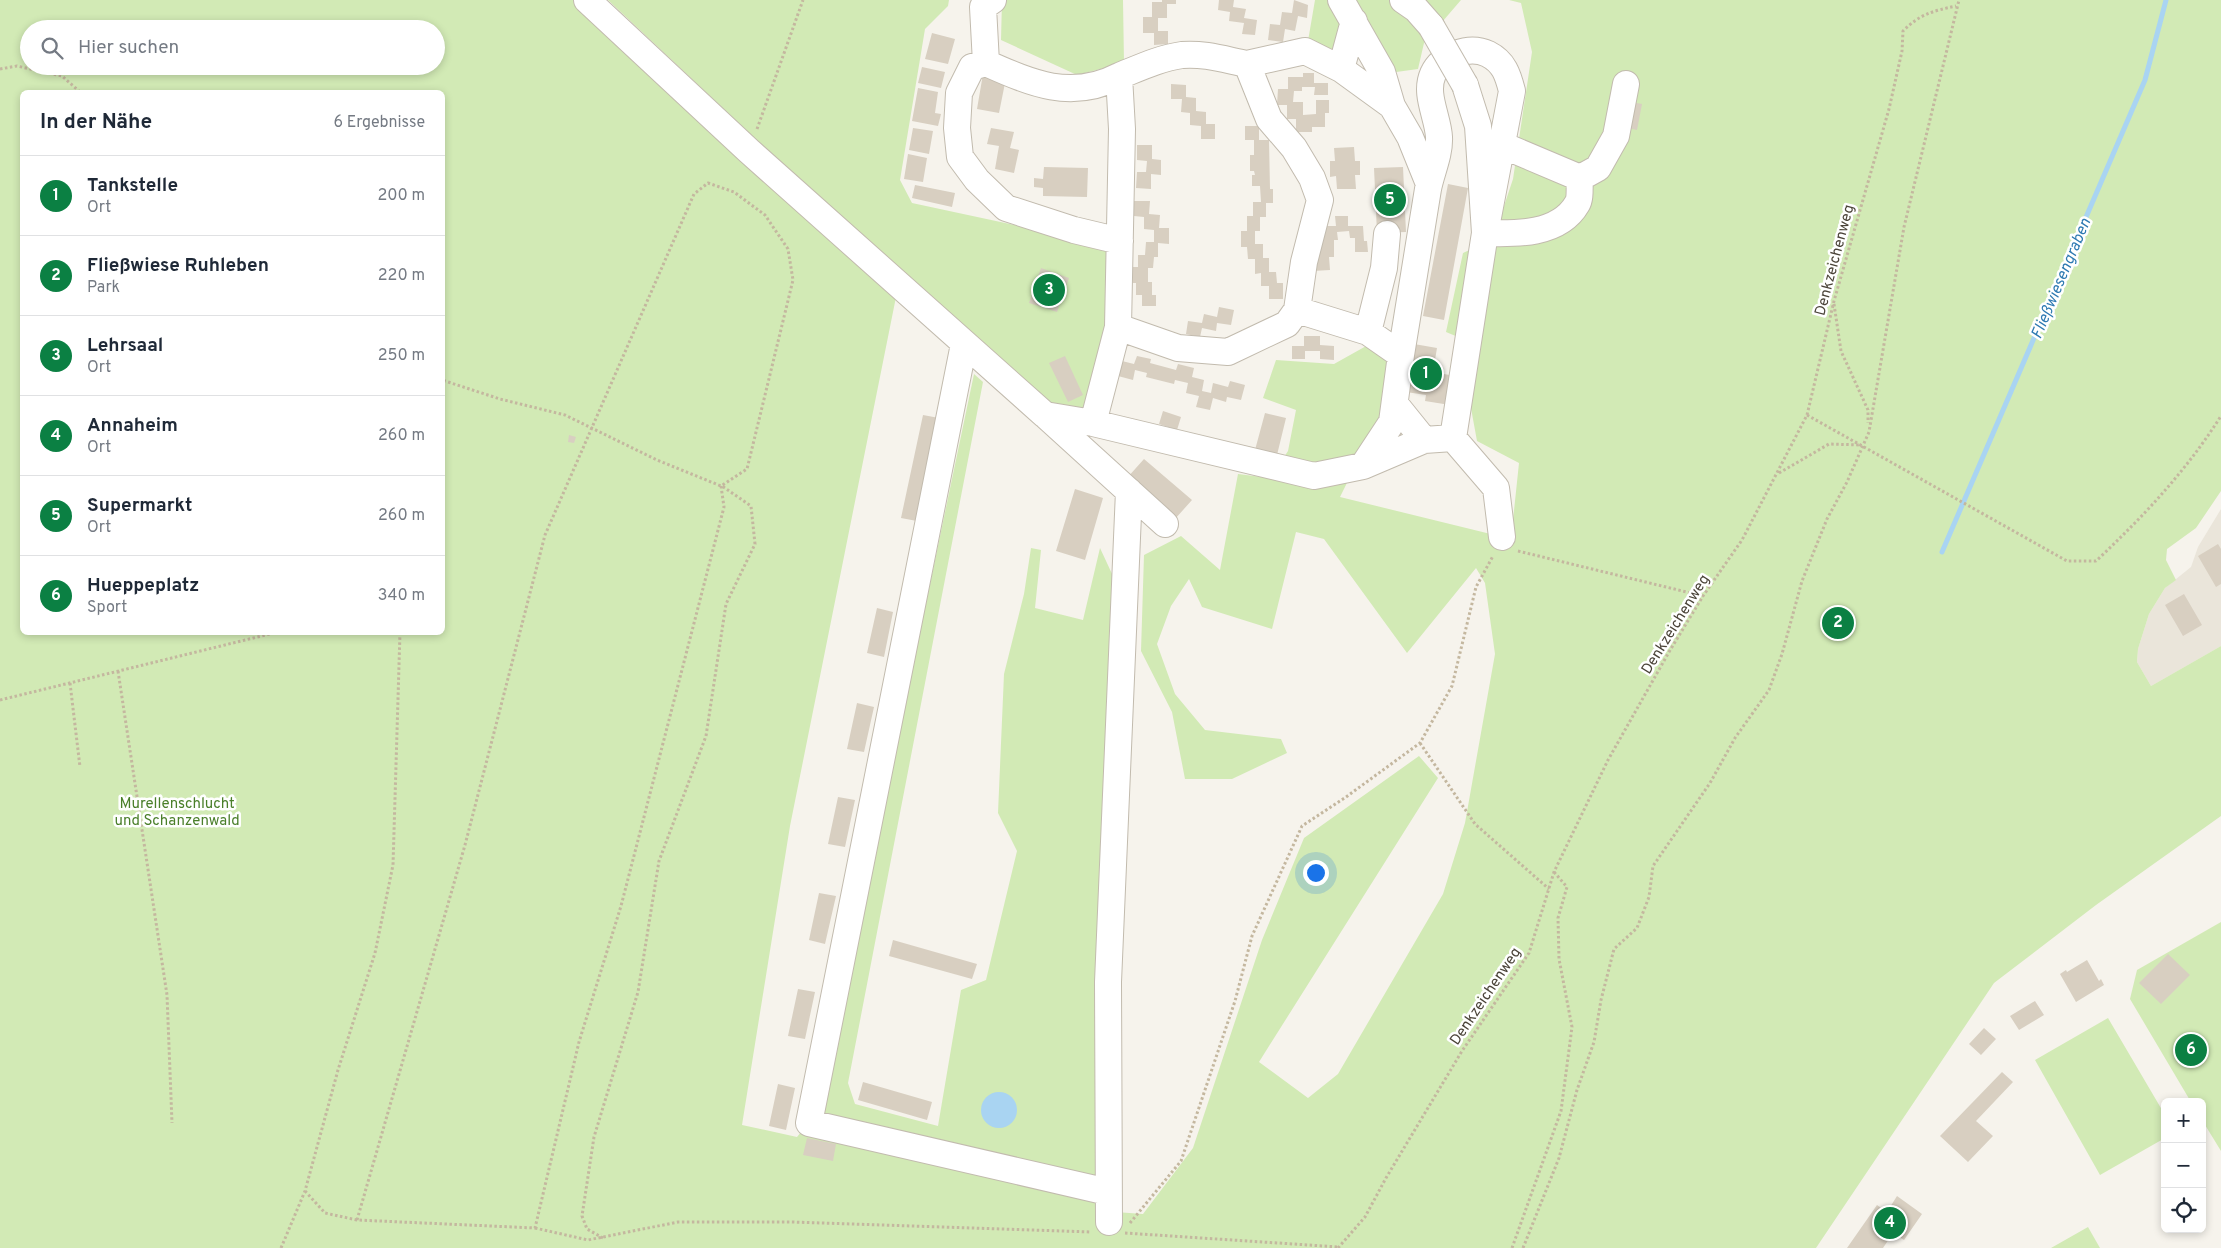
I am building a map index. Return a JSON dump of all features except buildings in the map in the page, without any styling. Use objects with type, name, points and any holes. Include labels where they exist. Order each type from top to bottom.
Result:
[{"type":"lane","points":[[587,0],[749,151],[1165,524]]},
{"type":"lane","points":[[986,63],[982,7],[993,0]]},
{"type":"lane","points":[[1403,0],[1416,9],[1431,26],[1465,85],[1478,126],[1485,233]]},
{"type":"lane","points":[[1341,69],[1348,10]]},
{"type":"lane","points":[[1348,10],[1382,72],[1392,106],[1410,137],[1429,184]]},
{"type":"lane","points":[[1120,241],[1074,230],[1006,208],[976,180],[960,157],[958,128],[959,93],[972,67],[986,63],[1026,81],[1051,87],[1086,88],[1103,84],[1151,63],[1182,55],[1211,56],[1247,64],[1305,51],[1341,69],[1392,106]]},
{"type":"lane","points":[[1363,466],[1392,422],[1429,184],[1439,139],[1431,99],[1432,76],[1439,63],[1457,53],[1472,51],[1486,54],[1499,61],[1508,74],[1512,91],[1485,233],[1453,438],[1496,488],[1504,547]]},
{"type":"lane","points":[[1118,327],[1178,348],[1228,352],[1287,324],[1297,310],[1304,262],[1320,200],[1312,178],[1294,148],[1269,119],[1247,64]]},
{"type":"lane","points":[[1093,424],[1118,327],[1122,129],[1119,76]]},
{"type":"lane","points":[[1580,178],[1598,168],[1616,136],[1626,84]]},
{"type":"lane","points":[[1502,145],[1580,178]]},
{"type":"lane","points":[[1485,233],[1521,234],[1546,228],[1568,215],[1578,203],[1580,178]]},
{"type":"lane","points":[[1368,332],[1384,268],[1387,234]]},
{"type":"lane","points":[[1297,310],[1368,332],[1401,355]]},
{"type":"lane","points":[[964,344],[809,1123],[1108,1192]]},
{"type":"lane","points":[[1395,404],[1424,440]]},
{"type":"lane","points":[[1045,415],[1093,424],[1314,476],[1363,466],[1424,440],[1453,438]]},
{"type":"lane","points":[[1101,1227],[1108,1192],[1108,982],[1129,491]]},
{"type":"path","points":[[749,151],[803,0]]},
{"type":"path","points":[[1523,1248],[1559,1158],[1577,1090],[1594,1042],[1601,1000],[1614,949],[1636,928],[1649,897],[1653,866],[1710,783],[1735,738],[1768,690],[1782,654],[1802,581],[1827,519],[1847,482],[1869,432],[1904,227],[1956,6],[1959,0]]},
{"type":"path","name":"Denkzeichenweg","points":[[1339,1248],[1366,1217],[1386,1178],[1462,1051],[1528,953],[1554,872],[1608,760],[1669,652],[1703,596],[1742,540],[1779,473],[1807,415],[1834,301],[1889,109],[1902,51],[1903,31],[1916,18],[1956,6]]},
{"type":"path","points":[[0,69],[20,67]]},
{"type":"path","points":[[58,75],[62,76],[78,90]]},
{"type":"path","points":[[357,1220],[465,845],[545,535],[694,194],[708,183],[734,192],[765,215],[788,249],[793,280],[747,469],[721,486]]},
{"type":"path","points":[[1834,301],[1840,351],[1868,410],[1869,432]]},
{"type":"path","points":[[445,381],[500,400],[564,414],[657,460],[721,486],[751,506],[755,544],[726,604],[706,736],[659,861],[638,992],[594,1137],[582,1216],[587,1228],[603,1238]]},
{"type":"path","points":[[1807,415],[2067,561],[2096,561],[2139,521],[2200,449],[2221,416]]},
{"type":"path","points":[[1779,473],[1829,444],[1863,446]]},
{"type":"path","points":[[535,1228],[579,1042],[621,906],[724,507],[721,486]]},
{"type":"path","points":[[1339,1248],[1122,1233],[1181,1161],[1235,1002],[1252,936],[1302,826],[1346,797],[1420,742],[1452,686],[1476,587],[1504,547],[1703,596]]},
{"type":"path","points":[[0,700],[266,635]]},
{"type":"path","points":[[281,1248],[305,1191],[338,1070],[375,953],[393,865],[400,635]]},
{"type":"path","points":[[118,671],[167,995],[172,1123]]},
{"type":"path","points":[[70,683],[80,767]]},
{"type":"path","points":[[1420,742],[1475,824],[1549,889]]},
{"type":"path","points":[[1512,1248],[1561,1111],[1572,1027],[1559,959],[1558,934],[1558,918],[1567,887],[1554,872]]},
{"type":"path","points":[[305,1191],[325,1213],[357,1220],[535,1228],[588,1240],[678,1222],[1101,1227]]},
{"type":"shaded area","points":[[2221,509],[2221,646],[2151,686],[2137,662],[2138,649],[2149,614],[2165,588],[2191,567],[2198,547]]},
{"type":"green space","name":"Murellenschlucht und Schanzenwald","points":[[0,0],[573,0],[852,259],[896,297],[790,826],[742,1125],[797,1137],[820,1109],[974,374],[983,382],[848,1083],[855,1104],[938,1126],[961,990],[986,980],[1017,851],[998,813],[1004,674],[1024,594],[1031,548],[1041,550],[1035,608],[1083,620],[1100,548],[1113,576],[1102,1211],[1143,1214],[1193,1148],[1262,940],[1304,838],[1419,756],[1438,778],[1259,1062],[1308,1098],[1338,1074],[1443,894],[1465,823],[1495,654],[1485,583],[1476,568],[1407,653],[1324,539],[1296,532],[1272,629],[1202,607],[1189,579],[1171,606],[1157,644],[1175,694],[1205,730],[1281,739],[1287,753],[1232,779],[1185,779],[1172,712],[1141,651],[1144,555],[1181,536],[1220,570],[1238,474],[1270,478],[1288,451],[1296,410],[1263,398],[1276,360],[1334,364],[1368,345],[1388,353],[1383,410],[1340,497],[1511,539],[1519,463],[1477,441],[1458,337],[1446,332],[1463,253],[1493,239],[1513,179],[1532,52],[1521,3],[1509,0],[2221,0],[2221,491],[2196,528],[2167,549],[2166,560],[2176,580],[2165,588],[2149,614],[2138,649],[2137,662],[2151,686],[2221,646],[2221,816],[2096,905],[1994,983],[1816,1248],[0,1248]]},
{"type":"green space","points":[[608,0],[949,0],[948,6],[925,29],[900,180],[912,203],[1107,245],[1108,307],[1087,415],[1048,403],[851,229]]},
{"type":"green space","points":[[1002,0],[1123,0],[1124,63],[1077,75],[1001,40]]},
{"type":"green space","points":[[1315,0],[1461,0],[1424,43],[1418,69],[1389,73],[1365,22],[1338,51],[1308,41]]},
{"type":"green space","points":[[2221,922],[2221,1151],[2206,1127],[2206,1098],[2189,1098],[2130,999],[2137,970]]},
{"type":"green space","points":[[2108,1018],[2161,1108],[2161,1140],[2100,1175],[2035,1060]]},
{"type":"green space","points":[[2088,1227],[2100,1248],[2051,1248]]},
{"type":"water","points":[[999,1092],[1011,1098],[1017,1110],[1011,1122],[999,1128],[987,1122],[981,1110],[987,1098]]},
{"type":"waterway","name":"Fließwiesengraben","points":[[1942,552],[2145,80],[2166,0]]},
{"type":"place","name":"Supermarkt","points":[[1390,200]]},
{"type":"place","name":"Lehrsaal","points":[[1049,290]]},
{"type":"place","name":"Tankstelle","points":[[1426,374]]},
{"type":"place","name":"Fließwiese Ruhleben","points":[[1838,623]]},
{"type":"place","name":"Hueppeplatz","points":[[2191,1050]]},
{"type":"place","name":"Annaheim","points":[[1890,1223]]}]
